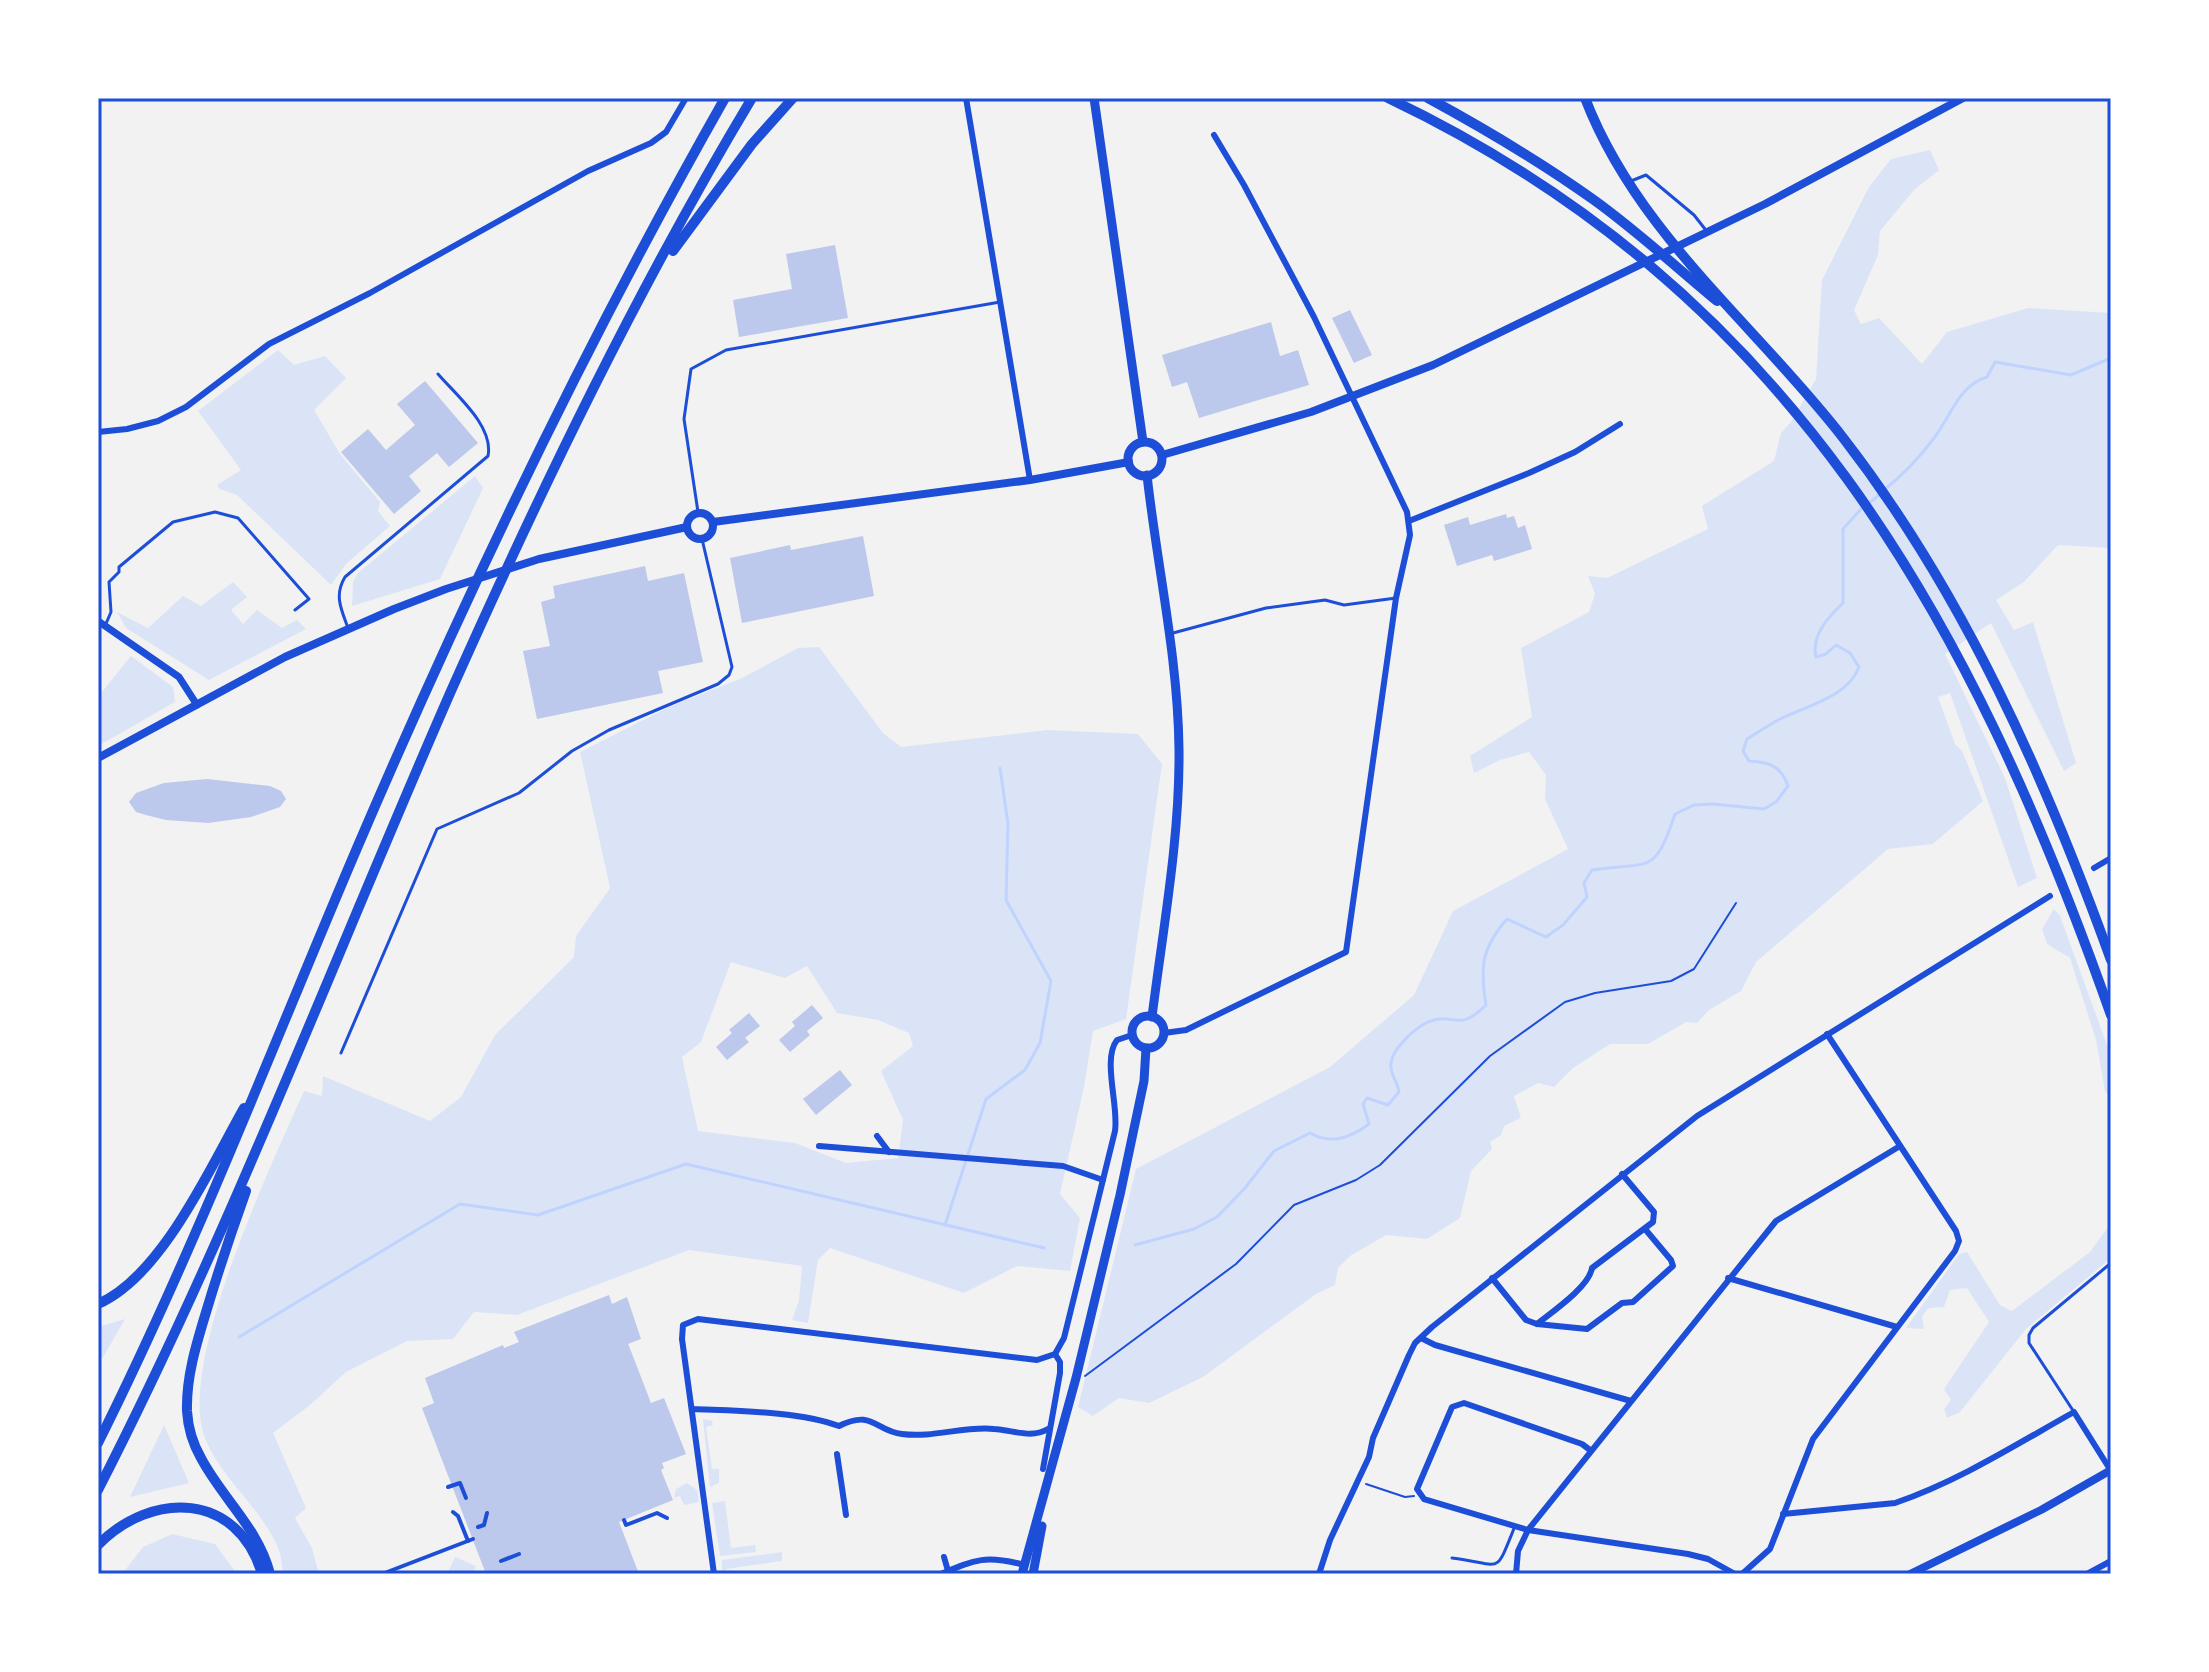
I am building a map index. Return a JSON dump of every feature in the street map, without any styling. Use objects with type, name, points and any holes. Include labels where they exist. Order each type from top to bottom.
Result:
[{"type":"highway","points":[[98,1443],[182,1266],[358,846],[501,527],[600,327],[725,98]]},
{"type":"highway","points":[[98,1490],[154,1378],[264,1136],[498,586],[579,418],[704,181],[752,98]]},
{"type":"highway","points":[[651,282],[752,144],[793,98]]},
{"type":"highway","points":[[1388,98],[1467,139],[1540,183],[1638,256],[1730,339],[1803,420],[1883,529],[1951,643],[1992,721],[2063,886],[2111,1015]]},
{"type":"highway","points":[[1428,98],[1549,169],[1597,202],[1745,325]]},
{"type":"highway","points":[[1585,98],[1627,182],[1670,240],[1812,399],[1893,506],[1962,621],[2003,701],[2043,789],[2111,960]]},
{"type":"highway","points":[[98,1304],[131,1284],[160,1251],[264,1071]]},
{"type":"highway","points":[[264,1136],[196,1347],[187,1405],[190,1429],[200,1457],[256,1539],[270,1574]]},
{"type":"highway","points":[[98,1545],[118,1527],[142,1513],[168,1507],[193,1508],[223,1520],[240,1534],[253,1551],[262,1574]]},
{"type":"main road","points":[[1094,98],[1143,442]]},
{"type":"main road","points":[[1162,455],[1251,431],[1352,398],[1470,348],[1822,175],[1963,98]]},
{"type":"main road","points":[[1143,442],[1157,446],[1162,455],[1161,466],[1147,475],[1136,472],[1129,462],[1132,449],[1143,442]]},
{"type":"main road","points":[[713,522],[1030,480],[1129,462]]},
{"type":"main road","points":[[1147,475],[1177,707],[1179,780],[1152,1017]]},
{"type":"main road","points":[[698,512],[709,516],[713,522],[710,534],[702,539],[690,535],[687,527],[688,519],[698,512]]},
{"type":"main road","points":[[98,758],[285,657],[446,589],[539,559],[687,527]]},
{"type":"main road","points":[[1152,1017],[1162,1024],[1164,1033],[1160,1042],[1146,1048],[1137,1043],[1132,1035],[1137,1021],[1152,1017]]},
{"type":"main road","points":[[1024,1570],[1076,1378],[1142,1092],[1146,1048]]},
{"type":"main road","points":[[1910,1574],[2041,1510],[2111,1470]]},
{"type":"main road","points":[[1033,1574],[1049,1479]]},
{"type":"street","points":[[98,432],[158,421],[186,407],[269,344],[370,293],[588,171],[651,143],[666,132],[686,98]]},
{"type":"street","points":[[966,98],[1030,480]]},
{"type":"street","points":[[1164,1033],[1186,1030],[1346,952],[1396,598],[1410,535],[1409,521],[1307,303],[1214,135]]},
{"type":"street","points":[[1409,521],[1566,456],[1620,424]]},
{"type":"street","points":[[102,624],[179,677],[197,705]]},
{"type":"street","points":[[2094,868],[2111,858]]},
{"type":"street","points":[[1319,1574],[1330,1540],[1415,1343],[1699,1114],[2050,896]]},
{"type":"street","points":[[1742,1574],[1770,1549],[1813,1439],[1955,1251],[1959,1241],[1956,1231],[1827,1034]]},
{"type":"street","points":[[714,1574],[683,1325],[698,1319],[1037,1360],[1055,1354],[1064,1338],[1117,1115],[1111,1052],[1117,1040],[1132,1035]]},
{"type":"street","points":[[877,1136],[889,1152]]},
{"type":"street","points":[[819,1146],[1063,1166],[1103,1180]]},
{"type":"street","points":[[1516,1574],[1518,1551],[1528,1530],[1776,1221],[1900,1146]]},
{"type":"street","points":[[1537,1324],[1569,1299],[1591,1276],[1592,1268],[1653,1222],[1654,1212],[1622,1174]]},
{"type":"street","points":[[1492,1278],[1526,1320],[1587,1329],[1622,1303],[1633,1302],[1673,1266],[1645,1229]]},
{"type":"street","points":[[1728,1278],[1897,1327]]},
{"type":"street","points":[[1421,1338],[1435,1345],[1631,1401]]},
{"type":"street","points":[[1043,1469],[1060,1373],[1060,1362],[1055,1354]]},
{"type":"street","points":[[1590,1450],[1582,1444],[1464,1403],[1457,1404],[1452,1407],[1417,1489],[1424,1499],[1528,1530],[1688,1554],[1708,1559],[1735,1574]]},
{"type":"street","points":[[692,1409],[823,1420],[839,1426],[870,1419],[899,1434],[991,1428],[1031,1434],[1048,1429]]},
{"type":"street","points":[[1783,1514],[1895,1503],[1961,1477],[2074,1412],[2111,1470]]},
{"type":"street","points":[[837,1454],[846,1515]]},
{"type":"street","points":[[448,1487],[460,1483],[466,1498]]},
{"type":"street","points":[[382,1574],[470,1540],[453,1512]]},
{"type":"street","points":[[478,1527],[484,1525],[487,1513]]},
{"type":"street","points":[[624,1520],[626,1525],[657,1513],[667,1518]]},
{"type":"street","points":[[501,1561],[519,1554]]},
{"type":"street","points":[[944,1557],[944,1572],[972,1560],[992,1559],[1024,1570]]},
{"type":"street","points":[[2087,1574],[2111,1561]]},
{"type":"lane","points":[[1627,182],[1646,175],[1688,210],[1707,232]]},
{"type":"lane","points":[[698,512],[684,419],[691,369],[726,350],[1000,302]]},
{"type":"lane","points":[[348,628],[339,604],[345,577],[488,456],[490,445],[484,430],[438,374]]},
{"type":"lane","points":[[102,624],[111,612],[109,582],[119,572],[119,567],[173,522],[215,512],[238,518],[309,599],[295,610]]},
{"type":"lane","points":[[341,1053],[437,829],[519,793],[572,751],[609,730],[718,684],[729,675],[732,667],[702,539]]},
{"type":"lane","points":[[1169,634],[1266,608],[1325,600],[1344,605],[1396,598]]},
{"type":"lane","points":[[2074,1412],[2029,1343],[2029,1335],[2033,1328],[2111,1263]]},
{"type":"lane","points":[[1452,1558],[1497,1565],[1515,1526]]},
{"type":"path","points":[[1076,1378],[1098,1369],[1123,1346],[1236,1264],[1294,1205],[1356,1180],[1380,1165],[1490,1056],[1565,1002],[1595,993],[1671,981],[1694,969],[1736,903]]},
{"type":"path","points":[[1358,1481],[1405,1497],[1419,1496]]},
{"type":"shaded area","points":[[1930,150],[1939,170],[1914,190],[1880,231],[1878,255],[1854,310],[1861,324],[1879,318],[1922,364],[1947,332],[2028,308],[2111,313],[2111,548],[2058,545],[2024,582],[1996,600],[2014,630],[2033,622],[2076,763],[2064,771],[1991,623],[1945,654],[2005,778],[2037,878],[2018,887],[1950,693],[1938,697],[1955,744],[1962,751],[1983,801],[1933,844],[1888,849],[1756,962],[1741,991],[1709,1010],[1697,1023],[1686,1022],[1648,1044],[1610,1044],[1573,1068],[1554,1087],[1538,1083],[1514,1096],[1521,1118],[1504,1126],[1501,1135],[1490,1142],[1492,1149],[1471,1171],[1460,1218],[1427,1239],[1386,1235],[1350,1256],[1338,1268],[1335,1285],[1316,1294],[1203,1377],[1149,1403],[1119,1398],[1093,1416],[1078,1407],[1136,1169],[1330,1067],[1414,995],[1453,911],[1568,849],[1545,799],[1546,775],[1529,752],[1500,760],[1474,773],[1470,756],[1532,717],[1521,648],[1589,612],[1595,594],[1588,576],[1607,578],[1708,529],[1702,506],[1774,461],[1781,433],[1791,422],[1816,379],[1822,280],[1869,187],[1891,159]]},
{"type":"shaded area","points":[[278,350],[294,365],[325,356],[346,378],[314,410],[340,454],[380,502],[378,511],[390,526],[347,563],[331,585],[237,495],[220,489],[217,485],[241,470],[198,411]]},
{"type":"shaded area","points":[[475,476],[483,488],[440,579],[352,606],[353,582],[358,573]]},
{"type":"shaded area","points":[[233,582],[247,597],[231,610],[243,624],[257,610],[282,628],[297,620],[306,629],[209,680],[126,628],[117,612],[148,628],[183,596],[201,606]]},
{"type":"shaded area","points":[[819,647],[883,733],[901,747],[1048,730],[1138,734],[1162,764],[1126,1019],[1093,1031],[1060,1194],[1080,1218],[1070,1271],[1017,1266],[964,1293],[830,1248],[818,1260],[808,1323],[792,1320],[799,1300],[802,1266],[689,1250],[517,1315],[474,1312],[453,1339],[407,1341],[346,1372],[273,1433],[306,1508],[295,1518],[312,1548],[319,1574],[283,1574],[279,1550],[272,1535],[212,1453],[205,1438],[200,1405],[204,1363],[215,1315],[251,1213],[304,1091],[322,1096],[323,1076],[430,1121],[461,1097],[495,1035],[574,957],[576,936],[610,888],[580,752],[669,707],[742,678],[798,648]],"holes":[[[731,962],[785,978],[807,966],[837,1013],[878,1020],[909,1033],[913,1046],[881,1071],[903,1120],[898,1158],[846,1163],[795,1143],[698,1131],[682,1057],[701,1042]]]},
{"type":"shaded area","points":[[131,656],[173,687],[175,702],[98,746],[98,697]]},
{"type":"shaded area","points":[[2054,909],[2060,916],[2111,1056],[2111,1098],[2105,1091],[2096,1040],[2070,958],[2047,944],[2042,929]]},
{"type":"shaded area","points":[[2111,1223],[2111,1258],[2026,1329],[1960,1412],[1947,1418],[1944,1409],[1951,1400],[1944,1389],[1989,1322],[1967,1288],[1950,1290],[1944,1307],[1929,1308],[1922,1316],[1924,1329],[1906,1328],[1959,1254],[1967,1252],[2000,1305],[2012,1311],[2090,1252]]},
{"type":"shaded area","points":[[125,1319],[102,1359],[98,1351],[98,1327]]},
{"type":"shaded area","points":[[703,1419],[712,1421],[713,1425],[706,1427],[712,1469],[719,1469],[719,1483],[710,1487]]},
{"type":"shaded area","points":[[164,1425],[189,1483],[130,1497]]},
{"type":"shaded area","points":[[687,1483],[697,1490],[699,1502],[684,1505],[680,1496],[674,1498],[676,1489]]},
{"type":"shaded area","points":[[725,1501],[731,1548],[755,1545],[756,1552],[720,1556],[712,1503]]},
{"type":"shaded area","points":[[172,1534],[215,1544],[237,1574],[122,1574],[143,1547]]},
{"type":"shaded area","points":[[782,1552],[782,1561],[726,1569],[726,1574],[722,1574],[722,1560]]},
{"type":"shaded area","points":[[455,1557],[476,1566],[473,1574],[447,1574]]},
{"type":"building","points":[[835,245],[848,318],[739,337],[733,300],[792,289],[786,254]]},
{"type":"building","points":[[1350,310],[1372,355],[1354,363],[1332,318]]},
{"type":"building","points":[[1271,322],[1280,356],[1298,350],[1309,385],[1199,418],[1187,382],[1172,387],[1162,355]]},
{"type":"building","points":[[425,381],[478,443],[449,467],[437,453],[409,476],[421,491],[394,514],[341,452],[368,429],[386,450],[415,425],[397,404]]},
{"type":"building","points":[[1506,514],[1507,518],[1514,516],[1518,528],[1525,525],[1532,549],[1494,561],[1492,555],[1457,566],[1444,525],[1468,517],[1470,525]]},
{"type":"building","points":[[863,536],[874,596],[742,623],[730,558],[790,545],[791,550]]},
{"type":"building","points":[[645,566],[648,581],[684,573],[703,662],[658,671],[663,693],[537,719],[523,651],[550,646],[541,602],[555,598],[553,586]]},
{"type":"building","points":[[207,779],[270,786],[281,791],[286,799],[280,807],[251,817],[208,823],[146,815],[136,812],[129,802],[136,793],[164,783]]},
{"type":"building","points":[[812,1005],[823,1018],[807,1031],[810,1035],[790,1052],[779,1040],[795,1026],[792,1022]]},
{"type":"building","points":[[749,1013],[760,1026],[745,1038],[749,1042],[727,1060],[716,1047],[732,1033],[729,1030]]},
{"type":"building","points":[[840,1070],[852,1085],[816,1115],[803,1099]]},
{"type":"building","points":[[609,1295],[612,1304],[627,1297],[641,1339],[628,1344],[651,1403],[664,1398],[686,1454],[662,1463],[664,1468],[661,1470],[673,1500],[619,1522],[639,1574],[486,1574],[422,1408],[434,1403],[425,1378],[503,1345],[504,1348],[519,1342],[514,1332]]},
{"type":"waterway","points":[[1885,489],[1917,459],[1962,394],[1987,377],[1995,362],[2071,375],[2111,358]]},
{"type":"waterway","points":[[1867,505],[1880,494]]},
{"type":"waterway","points":[[1135,1245],[1194,1229],[1217,1217],[1274,1151],[1310,1133],[1325,1139],[1340,1138],[1369,1124],[1363,1104],[1367,1098],[1388,1105],[1399,1092],[1391,1063],[1405,1039],[1428,1022],[1437,1019],[1462,1020],[1486,1005],[1484,959],[1492,940],[1507,919],[1546,937],[1563,925],[1587,897],[1584,883],[1592,870],[1638,865],[1655,857],[1675,814],[1694,805],[1764,809],[1776,802],[1788,786],[1782,774],[1769,764],[1749,761],[1743,751],[1747,739],[1759,731],[1846,686],[1859,667],[1850,653],[1836,645],[1826,654],[1816,657],[1815,649],[1822,627],[1843,603],[1843,529],[1861,509]]},
{"type":"waterway","points":[[945,1225],[986,1099],[1025,1070],[1040,1043],[1051,981],[1006,900],[1008,824],[1000,768]]},
{"type":"waterway","points":[[239,1337],[460,1204],[538,1215],[686,1164],[1044,1248]]}]
